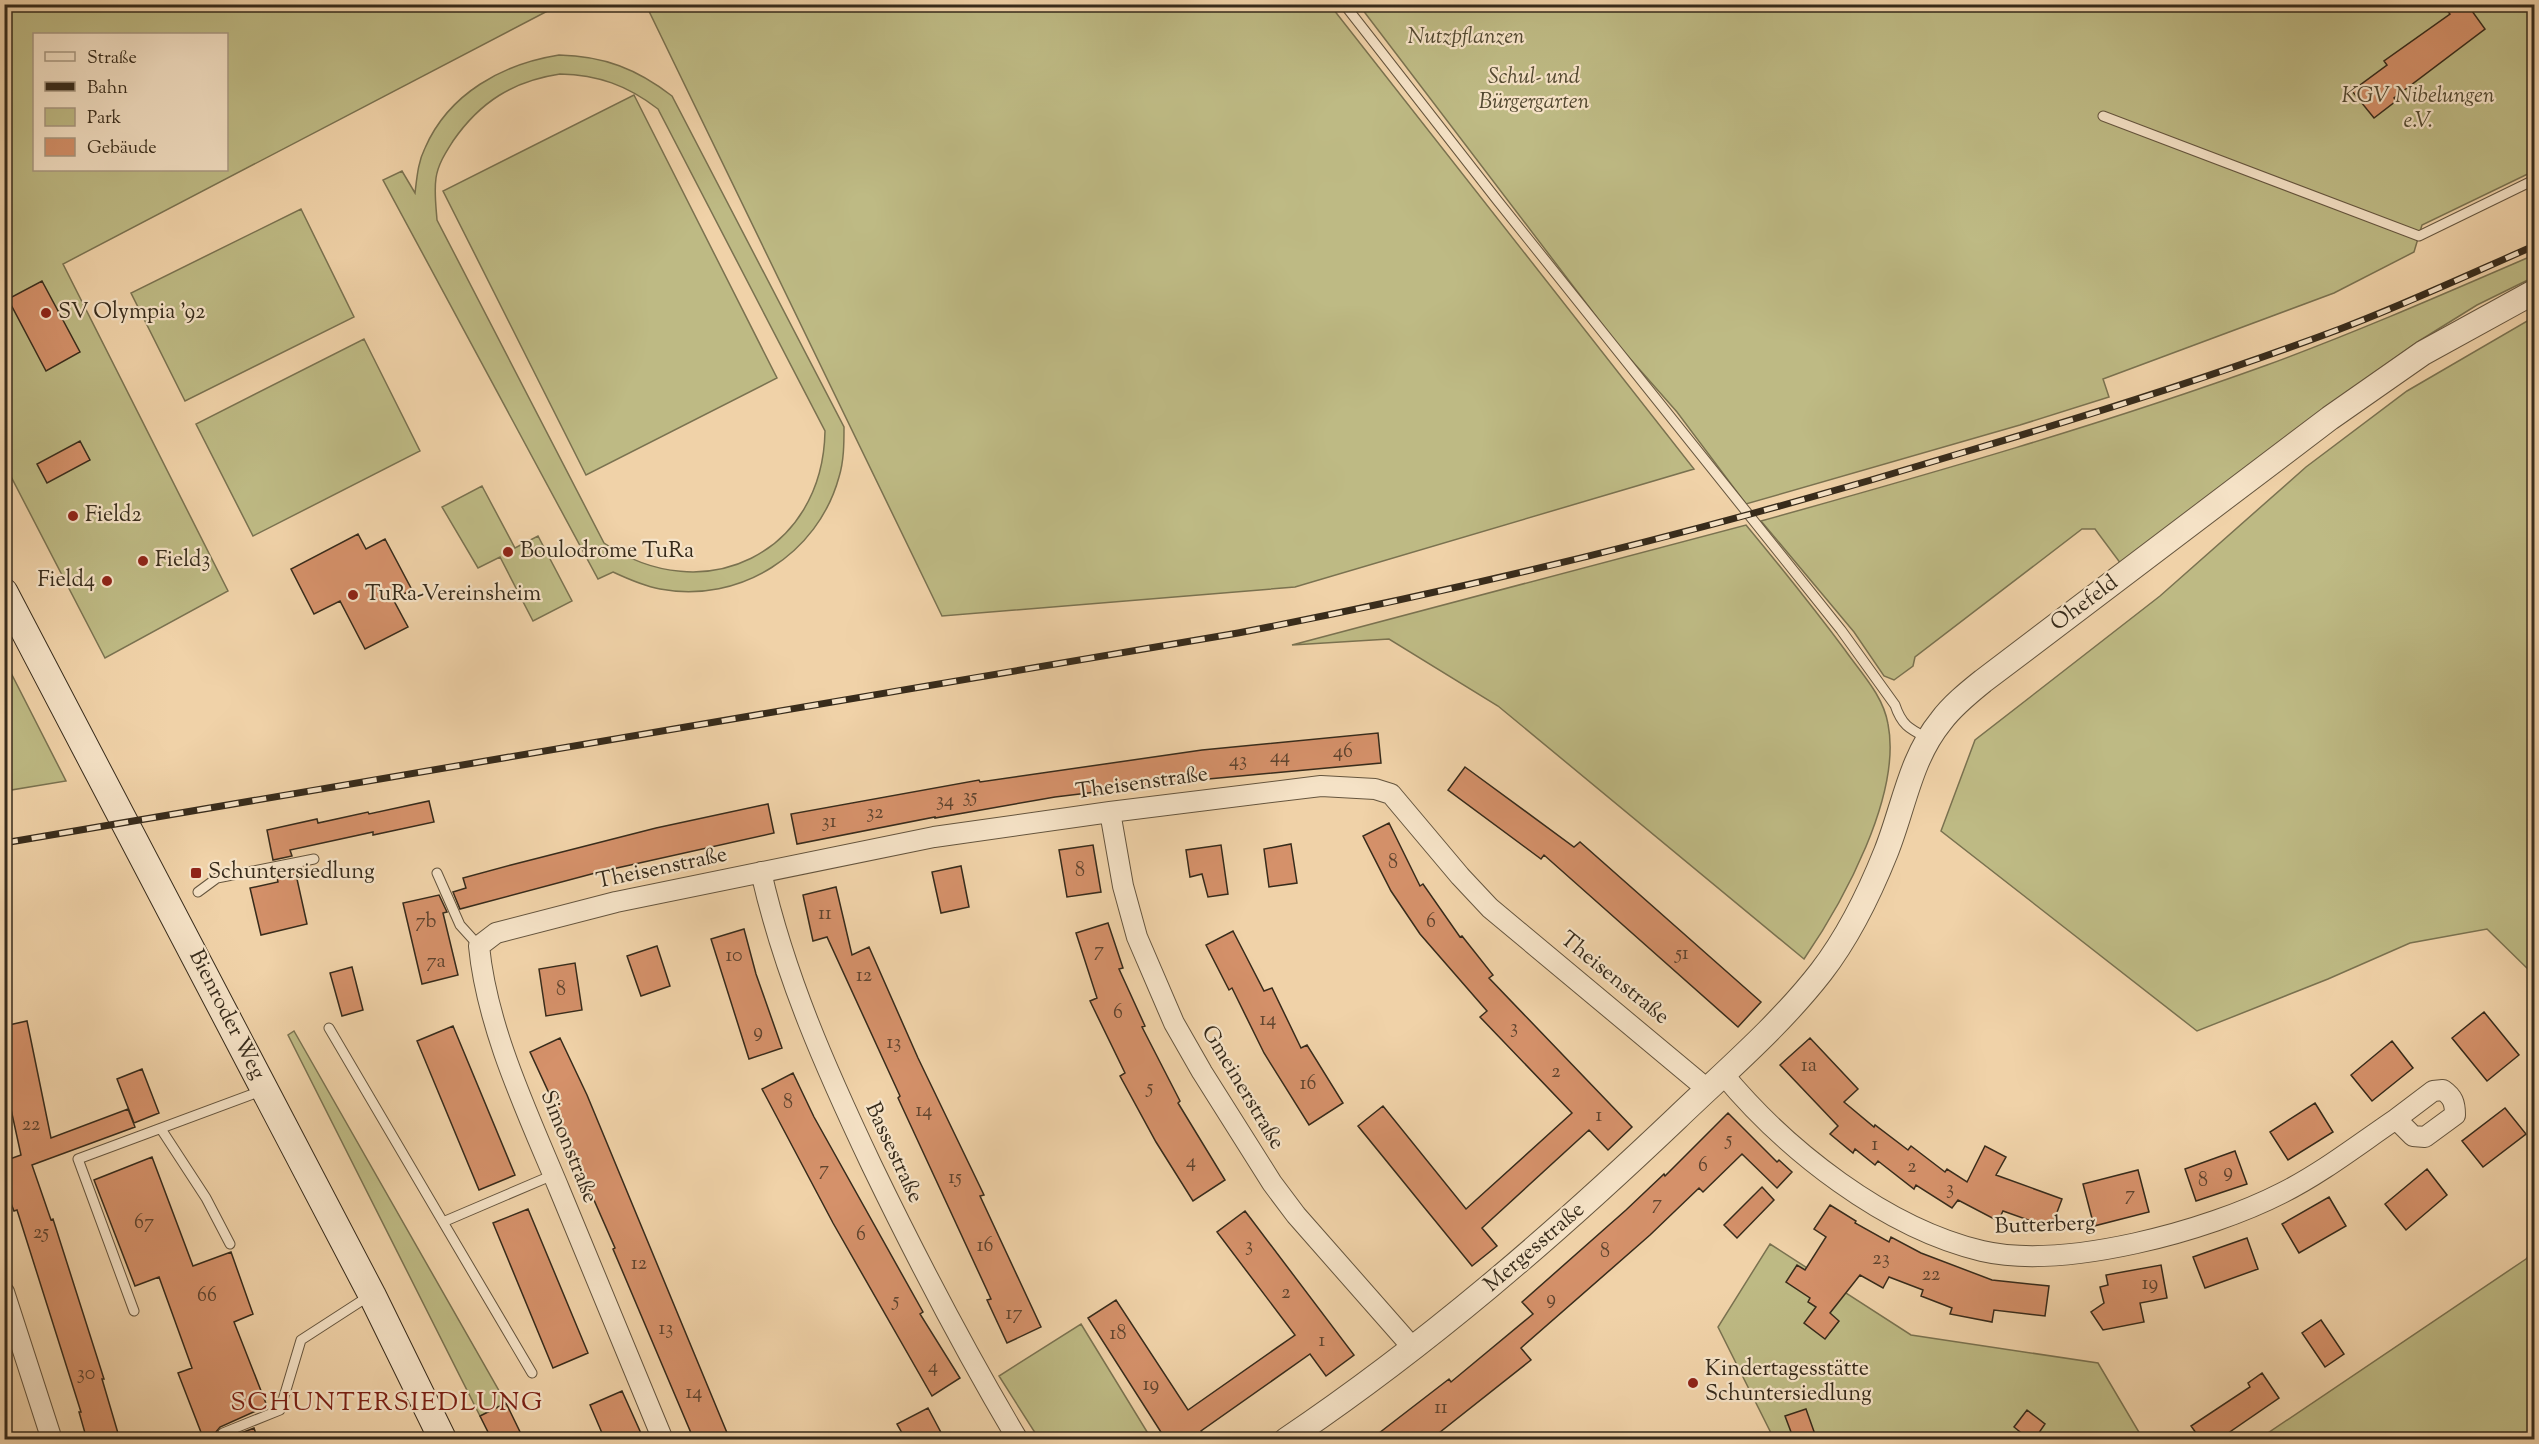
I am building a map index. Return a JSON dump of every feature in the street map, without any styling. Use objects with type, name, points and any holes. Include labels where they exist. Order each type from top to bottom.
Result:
[{"type":"main road","name":"Bienroder Weg","points":[[4,592],[372,1295],[443,1440]]},
{"type":"street","name":"Ohefeld","points":[[1766,1034],[1822,971],[1845,933],[1887,851],[1914,767],[1941,720],[1983,681],[2330,418],[2423,353],[2535,291]]},
{"type":"street","name":"Theisenstraße","points":[[479,946],[496,933],[616,902],[934,837],[1321,786],[1375,789],[1391,794],[1460,876],[1491,908],[1715,1081]]},
{"type":"street","name":"Gmeinerstraße","points":[[1110,812],[1123,886],[1137,937],[1174,1023],[1272,1183],[1296,1215],[1413,1348]]},
{"type":"street","name":"Bassestraße","points":[[761,872],[801,1007],[826,1066],[900,1224],[980,1377],[1018,1440]]},
{"type":"street","name":"Simonstraße","points":[[479,946],[491,1008],[522,1101],[663,1440]]},
{"type":"street","name":"Mergesstraße","points":[[1286,1440],[1341,1403],[1472,1303],[1578,1211],[1766,1034]]},
{"type":"street","name":"Butterberg","points":[[1715,1081],[1740,1094],[1815,1163],[1877,1206],[1945,1240],[1984,1251],[2017,1255],[2099,1250],[2169,1235],[2218,1221],[2283,1193],[2396,1119]]},
{"type":"street","points":[[4,1292],[52,1440]]},
{"type":"lane","points":[[1344,4],[1519,228],[1841,630],[1895,705],[1900,719],[1908,728],[1929,739]]},
{"type":"lane","points":[[2103,116],[2419,236],[2535,180]]},
{"type":"lane","points":[[198,892],[217,878],[314,859]]},
{"type":"lane","points":[[437,873],[460,925],[479,946]]},
{"type":"lane","points":[[329,1028],[532,1373]]},
{"type":"lane","points":[[134,1311],[78,1159],[264,1090]]},
{"type":"lane","points":[[161,1129],[206,1198],[230,1244]]},
{"type":"lane","points":[[443,1222],[554,1175]]},
{"type":"lane","points":[[225,1440],[223,1433],[280,1410],[301,1340],[372,1295]]},
{"type":"green space","name":"SV Olympia '92","points":[[5,5],[559,5],[63,264],[228,591],[105,658],[5,465]]},
{"type":"green space","points":[[646,5],[1330,5],[1694,469],[1295,587],[942,616]]},
{"type":"green space","points":[[1359,5],[2534,5],[2534,171],[2422,225],[2414,252],[2334,293],[2103,379],[2109,397],[1746,504],[1677,412],[1618,345]]},
{"type":"green space","points":[[559,55],[605,61],[633,71],[672,96],[844,427],[843,458],[829,505],[813,529],[794,550],[772,568],[746,580],[719,589],[690,592],[654,588],[613,572],[598,579],[383,180],[402,171],[415,193],[423,153],[435,129],[448,112],[480,84],[498,74],[538,59]],"holes":[[[560,74],[612,83],[658,109],[825,431],[819,474],[804,510],[781,538],[751,558],[717,570],[680,571],[642,563],[604,543],[437,220],[435,188],[439,168],[453,141],[474,115],[499,96],[527,82]]]},
{"type":"green space","points":[[634,95],[777,378],[586,475],[443,191]]},
{"type":"green space","points":[[301,209],[354,317],[185,401],[131,293]]},
{"type":"green space","points":[[2534,255],[2534,277],[2477,305],[2419,341],[2347,392],[2121,564],[2095,529],[2082,529],[1915,657],[1913,666],[1894,680],[1884,676],[1854,632],[1761,521],[2015,448],[2205,387],[2334,339]]},
{"type":"green space","points":[[2534,317],[2534,975],[2487,929],[2410,943],[2328,979],[2197,1031],[1941,831],[1975,740],[2160,596],[2306,467],[2407,391]]},
{"type":"green space","points":[[364,339],[420,451],[253,536],[196,424]]},
{"type":"green space","name":"Boulodrome TuRa","points":[[482,486],[515,548],[538,536],[572,601],[533,621],[500,557],[478,568],[442,507]]},
{"type":"green space","points":[[1746,525],[1809,602],[1864,676],[1881,703],[1888,724],[1890,752],[1886,783],[1878,815],[1866,847],[1836,908],[1804,959],[1498,706],[1389,639],[1292,645]]},
{"type":"green space","points":[[5,660],[9,669],[66,781],[5,791]]},
{"type":"green space","points":[[294,1031],[506,1403],[480,1416],[288,1035]]},
{"type":"green space","points":[[1770,1244],[1911,1335],[2098,1363],[2143,1439],[1774,1439],[1718,1327]]},
{"type":"green space","points":[[2534,1250],[2534,1439],[2259,1439],[2526,1259]]},
{"type":"green space","points":[[1081,1324],[1149,1435],[1142,1439],[1039,1439],[999,1376]]},
{"type":"building","points":[[2442,4],[2467,4],[2485,29],[2394,98],[2396,101],[2374,118],[2352,91],[2387,65],[2384,61],[2450,14]]},
{"type":"building","points":[[42,281],[80,352],[46,371],[8,299]]},
{"type":"building","points":[[80,441],[90,460],[47,483],[37,464]]},
{"type":"building","name":"TuRa-Vereinsheim","points":[[358,534],[366,549],[385,539],[412,590],[393,599],[408,627],[365,649],[340,601],[314,614],[291,569]]},
{"type":"building","points":[[1378,733],[1381,763],[1187,781],[1055,797],[935,817],[797,844],[791,814],[979,780],[980,782],[1202,750]]},
{"type":"building","points":[[1465,767],[1574,847],[1580,842],[1761,1002],[1738,1027],[1544,855],[1541,859],[1448,790]]},
{"type":"building","points":[[429,801],[434,822],[373,835],[373,832],[290,850],[292,856],[273,860],[267,830],[317,819],[318,823],[368,812],[369,814]]},
{"type":"building","points":[[768,804],[774,833],[599,872],[460,909],[453,892],[466,888],[463,878],[656,828]]},
{"type":"building","points":[[1389,823],[1420,886],[1423,884],[1460,937],[1462,936],[1493,975],[1489,978],[1632,1127],[1608,1150],[1589,1130],[1482,1228],[1497,1246],[1472,1266],[1358,1126],[1383,1106],[1466,1209],[1572,1113],[1480,1017],[1487,1011],[1420,934],[1391,891],[1363,836]]},
{"type":"building","points":[[1291,844],[1297,883],[1269,887],[1264,849]]},
{"type":"building","points":[[1093,845],[1101,892],[1067,897],[1059,850]]},
{"type":"building","points":[[1221,845],[1228,894],[1208,897],[1202,874],[1190,877],[1186,850]]},
{"type":"building","points":[[961,866],[969,907],[941,913],[932,872]]},
{"type":"building","points":[[295,870],[307,924],[261,935],[250,888],[278,882],[276,873]]},
{"type":"building","points":[[836,887],[852,955],[869,947],[918,1058],[984,1195],[980,1196],[1041,1327],[1007,1343],[987,1300],[991,1299],[827,937],[813,941],[803,895]]},
{"type":"building","points":[[439,895],[447,912],[443,913],[458,975],[422,984],[403,903]]},
{"type":"building","points":[[1108,923],[1123,968],[1119,969],[1145,1026],[1142,1027],[1180,1101],[1178,1103],[1225,1180],[1193,1201],[1156,1142],[1120,1076],[1125,1073],[1090,1001],[1097,998],[1076,933]]},
{"type":"building","points":[[744,929],[756,974],[782,1048],[749,1059],[711,939]]},
{"type":"building","points":[[1233,931],[1264,991],[1272,988],[1301,1048],[1307,1045],[1343,1103],[1309,1125],[1264,1053],[1232,988],[1229,990],[1206,945]]},
{"type":"building","points":[[657,946],[670,986],[641,996],[627,956]]},
{"type":"building","points":[[575,963],[582,1010],[546,1016],[539,969]]},
{"type":"building","points":[[352,967],[363,1010],[342,1016],[330,973]]},
{"type":"building","points":[[2484,1012],[2519,1055],[2487,1081],[2452,1038]]},
{"type":"building","points":[[27,1021],[51,1138],[128,1109],[135,1127],[32,1165],[51,1220],[53,1219],[104,1379],[102,1379],[120,1440],[87,1440],[79,1412],[81,1412],[17,1210],[14,1211],[4,1186],[4,1161],[21,1155],[4,1072],[4,1026]]},
{"type":"building","points":[[453,1026],[515,1175],[479,1190],[417,1041]]},
{"type":"building","points":[[560,1038],[587,1095],[730,1440],[694,1440],[613,1249],[615,1248],[558,1118],[560,1117],[530,1052]]},
{"type":"building","points":[[1810,1038],[1858,1089],[1844,1102],[1874,1127],[1875,1125],[1908,1150],[1911,1146],[1945,1172],[1947,1169],[1967,1182],[1985,1146],[2006,1157],[1996,1175],[2062,1199],[2051,1228],[2003,1211],[1998,1221],[1958,1200],[1952,1208],[1916,1185],[1914,1189],[1878,1161],[1875,1165],[1855,1149],[1853,1153],[1830,1134],[1838,1126],[1780,1065]]},
{"type":"building","points":[[2392,1041],[2413,1068],[2372,1101],[2351,1075]]},
{"type":"building","points":[[142,1069],[159,1113],[134,1123],[117,1079]]},
{"type":"building","points":[[793,1073],[814,1117],[923,1312],[920,1314],[960,1378],[932,1396],[833,1223],[762,1089]]},
{"type":"building","points":[[2315,1103],[2333,1132],[2288,1160],[2270,1132]]},
{"type":"building","points":[[2505,1108],[2526,1134],[2483,1167],[2462,1141]]},
{"type":"building","points":[[1728,1113],[1777,1162],[1779,1160],[1792,1172],[1777,1188],[1742,1154],[1703,1192],[1699,1188],[1650,1235],[1521,1348],[1531,1360],[1430,1440],[1370,1440],[1449,1379],[1451,1382],[1533,1314],[1522,1302],[1664,1174],[1665,1176]]},
{"type":"building","points":[[2235,1151],[2247,1184],[2196,1201],[2185,1169]]},
{"type":"building","points":[[152,1157],[193,1266],[231,1252],[253,1314],[234,1322],[267,1406],[220,1427],[216,1432],[218,1440],[204,1440],[178,1373],[192,1368],[159,1277],[135,1286],[94,1180]]},
{"type":"building","points":[[2427,1169],[2447,1195],[2406,1230],[2385,1204]]},
{"type":"building","points":[[2138,1170],[2149,1212],[2094,1226],[2083,1184]]},
{"type":"building","points":[[1762,1187],[1774,1200],[1737,1238],[1724,1225]]},
{"type":"building","points":[[2329,1197],[2346,1226],[2299,1253],[2282,1224]]},
{"type":"building","points":[[1830,1205],[1856,1221],[1855,1223],[1889,1242],[1891,1237],[1921,1253],[1992,1280],[2049,1286],[2045,1316],[1994,1310],[1992,1322],[1950,1314],[1952,1308],[1921,1296],[1923,1290],[1889,1277],[1883,1288],[1860,1275],[1830,1313],[1839,1321],[1825,1339],[1804,1323],[1816,1307],[1808,1302],[1810,1298],[1786,1282],[1797,1265],[1805,1270],[1826,1237],[1814,1229]]},
{"type":"building","points":[[528,1209],[588,1353],[553,1368],[493,1223]]},
{"type":"building","points":[[1245,1211],[1354,1355],[1326,1376],[1310,1354],[1201,1431],[1207,1440],[1166,1440],[1088,1318],[1116,1300],[1188,1410],[1295,1335],[1217,1232]]},
{"type":"building","points":[[2247,1238],[2258,1269],[2205,1288],[2193,1257]]},
{"type":"building","points":[[2161,1265],[2167,1298],[2140,1303],[2144,1322],[2103,1330],[2091,1312],[2104,1303],[2100,1287],[2108,1285],[2106,1275]]},
{"type":"building","points":[[2321,1320],[2344,1354],[2325,1367],[2302,1333]]},
{"type":"building","points":[[2262,1373],[2279,1398],[2218,1440],[2201,1440],[2191,1426],[2250,1387],[2248,1383]]},
{"type":"building","points":[[622,1391],[644,1440],[605,1440],[590,1405]]},
{"type":"building","points":[[506,1403],[524,1440],[505,1440],[502,1433],[491,1438],[480,1416]]},
{"type":"building","points":[[928,1408],[945,1440],[906,1440],[897,1424]]},
{"type":"building","points":[[1806,1409],[1817,1440],[1794,1440],[1785,1416]]},
{"type":"building","points":[[2027,1410],[2045,1424],[2034,1440],[2030,1440],[2014,1427]]},
{"type":"building","points":[[254,1428],[258,1440],[232,1440],[231,1437]]},
{"type":"railway","points":[[4,843],[1238,633],[1510,575],[1690,530],[1869,481],[2150,395],[2340,329],[2534,246]]},
{"type":"place","name":"SV Olympia '92","points":[[46,313]]},
{"type":"place","name":"Field2","points":[[73,516]]},
{"type":"place","name":"Boulodrome TuRa","points":[[508,552]]},
{"type":"place","name":"Field3","points":[[143,561]]},
{"type":"place","name":"Field4","points":[[107,581]]},
{"type":"place","name":"TuRa-Vereinsheim","points":[[353,595]]},
{"type":"place","name":"Schuntersiedlung","points":[[196,873]]},
{"type":"place","name":"Kindertagesstätte Schuntersiedlung","points":[[1693,1383]]},
{"type":"district","name":"SCHUNTERSIEDLUNG","points":[[387,1403]]},
{"type":"park label","name":"Nutzpflanzen","points":[[1466,38]]},
{"type":"park label","name":"Schul- und Bürgergarten","points":[[1534,90]]},
{"type":"park label","name":"KGV Nibelungen e.V.","points":[[2418,110]]}]
